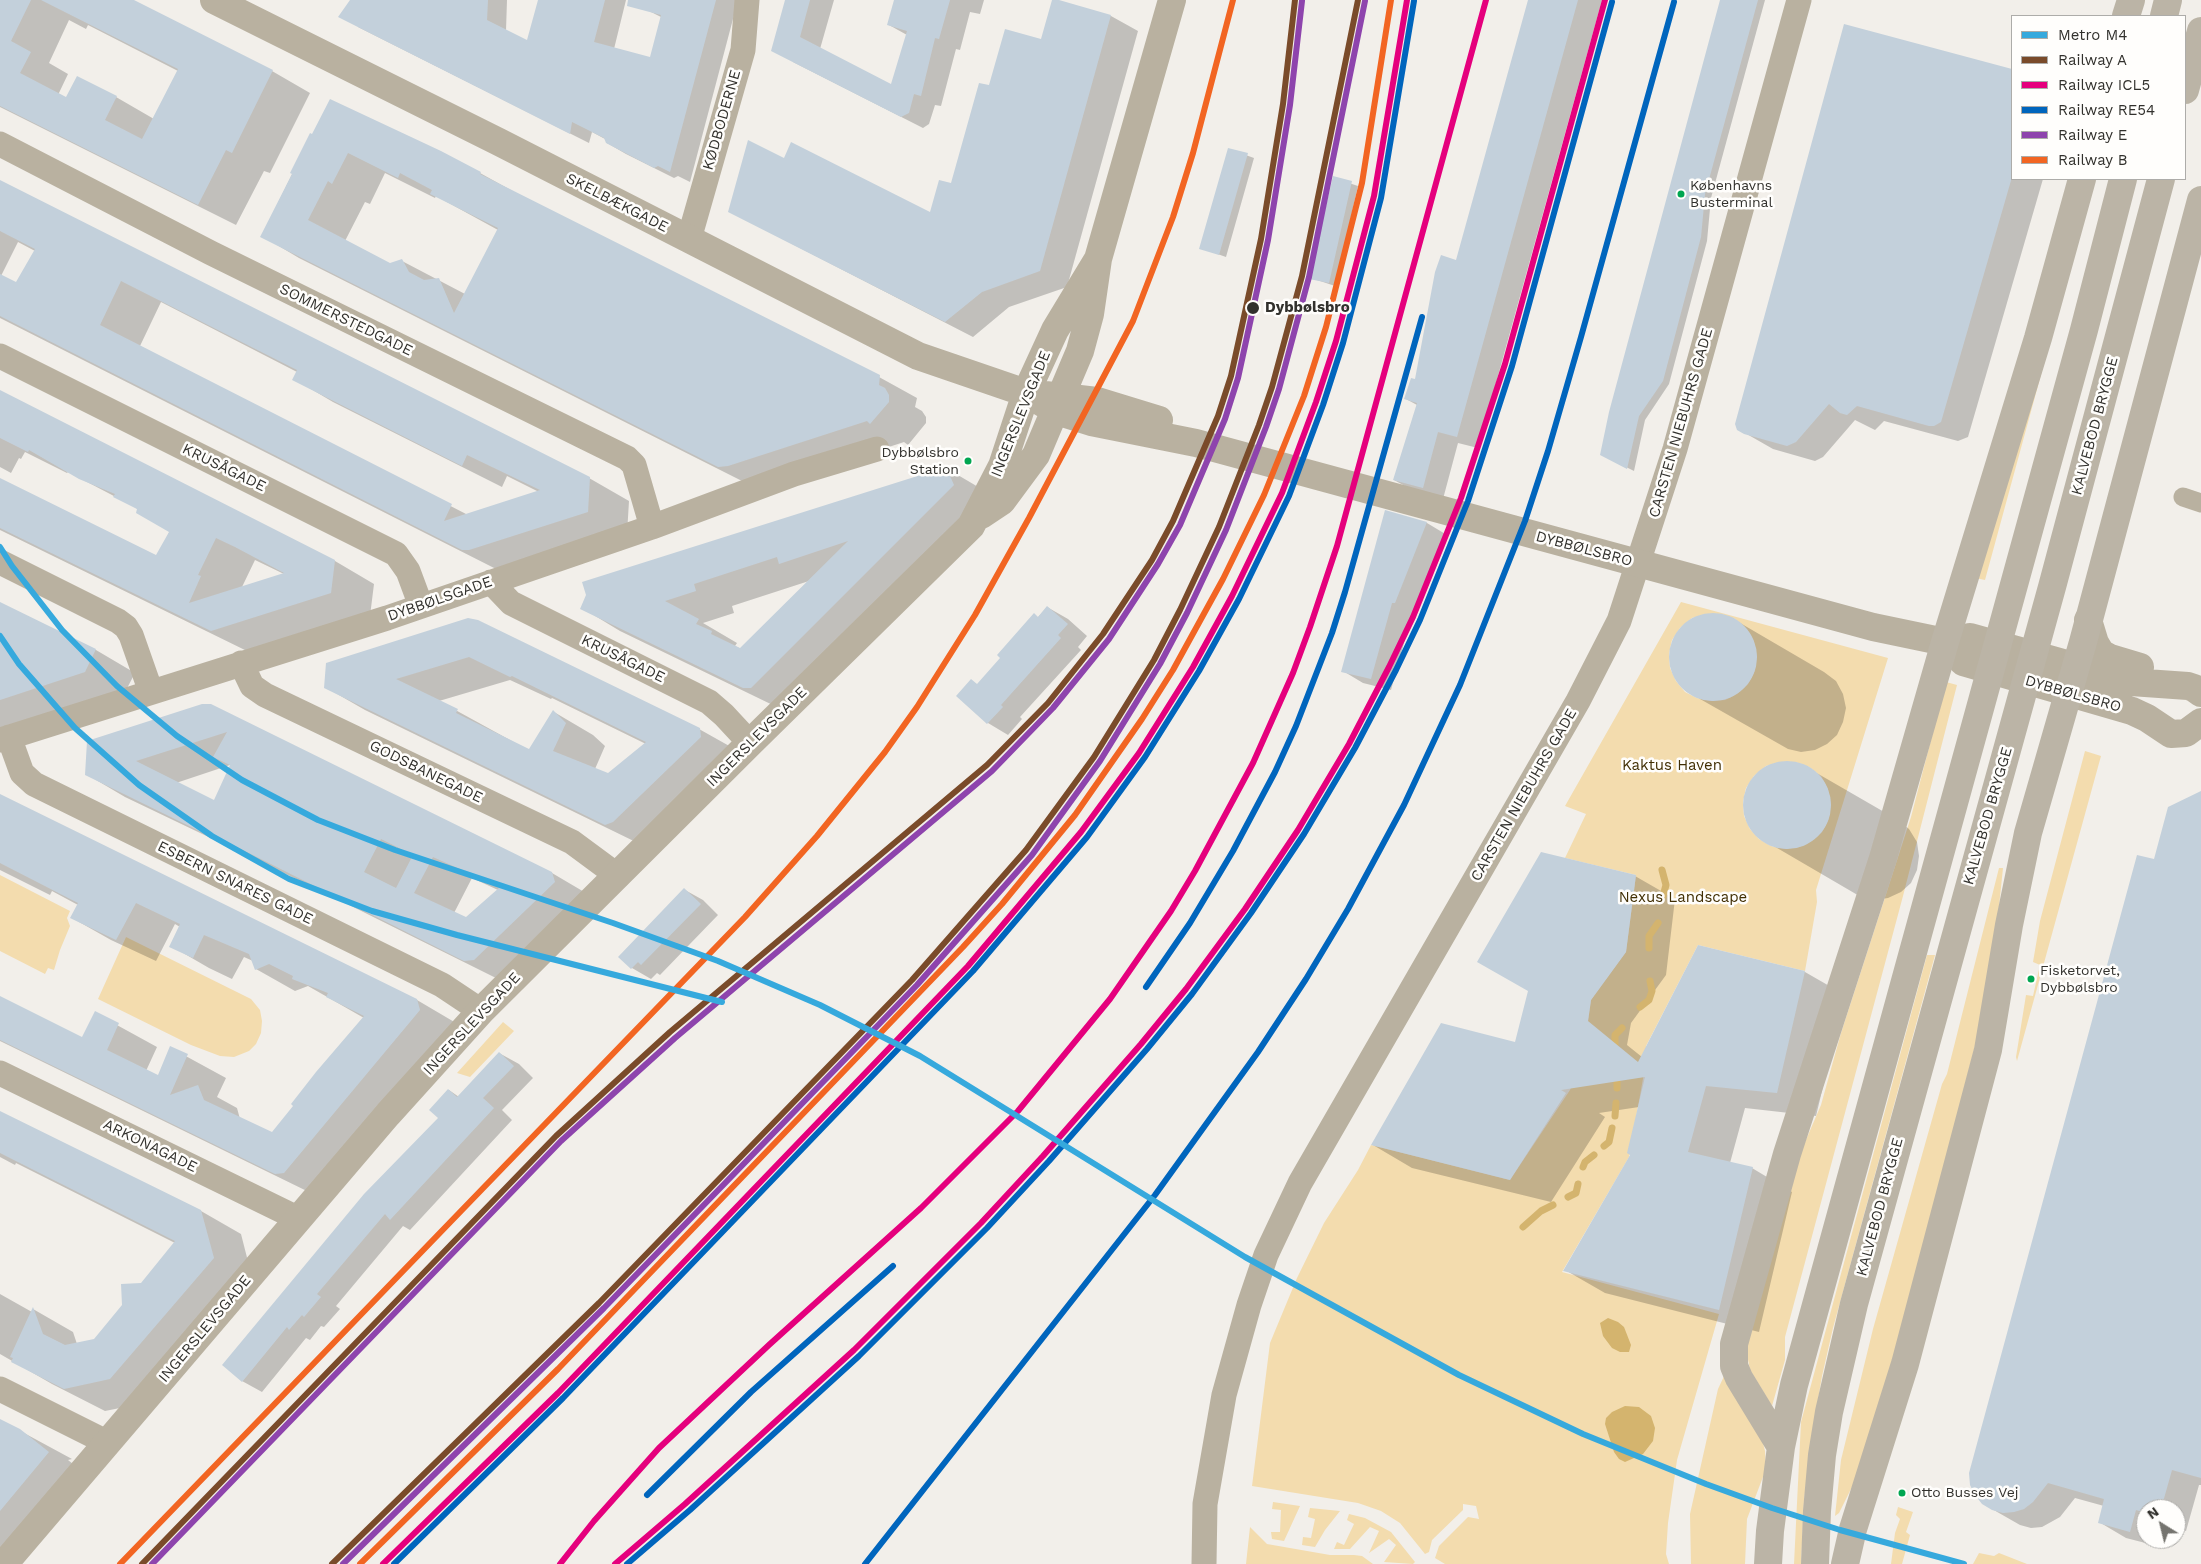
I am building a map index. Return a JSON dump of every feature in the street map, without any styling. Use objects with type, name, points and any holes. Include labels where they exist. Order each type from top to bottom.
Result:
[{"type":"main road","points":[[2126,15],[2131,0]]},
{"type":"main road","points":[[2164,15],[2168,0]]},
{"type":"main road","points":[[2186,86],[2201,30]]},
{"type":"main road","points":[[1781,1447],[1739,1378],[1734,1366],[1734,1344],[1787,1154],[1883,858],[1959,647],[2038,338],[2082,180]]},
{"type":"main road","points":[[1768,1564],[1770,1531],[1781,1447],[1794,1385],[2084,330],[2123,180]]},
{"type":"main road","name":"KALVEBOD BRYGGE","points":[[1815,1564],[1822,1455],[1839,1367],[1856,1295],[2052,586],[2161,180]]},
{"type":"main road","points":[[1845,1564],[1853,1529],[1905,1364],[1988,1050],[2009,925],[2061,690],[2068,664],[2088,620],[2201,200]]},
{"type":"street","name":"SKELBÆKGADE","points":[[214,0],[499,142],[918,356],[1026,393]]},
{"type":"street","name":"KØDBODERNE","points":[[689,240],[742,50],[747,0]]},
{"type":"street","name":"INGERSLEVSGADE","points":[[976,518],[1002,501],[1036,455],[1080,351],[1090,314],[1098,259],[1172,0]]},
{"type":"street","name":"CARSTEN NIEBUHRS GADE","points":[[1204,1564],[1204,1504],[1223,1403],[1238,1342],[1266,1255],[1310,1166],[1578,701],[1623,612],[1675,449],[1800,0]]},
{"type":"street","name":"SOMMERSTEDGADE","points":[[0,144],[212,253],[627,458],[634,466],[652,527]]},
{"type":"street","name":"INGERSLEVSGADE","points":[[4,1564],[388,1114],[481,1011],[750,743],[953,546],[976,518],[1002,466],[1026,393],[1055,330],[1098,259]]},
{"type":"street","name":"KRUSÅGADE","points":[[0,356],[396,554],[408,571],[421,606]]},
{"type":"street","name":"DYBBØLSBRO","points":[[1026,393],[1058,404],[1091,422],[1196,443],[1873,627],[1959,647],[2068,664],[2140,684],[2198,691]]},
{"type":"street","name":"DYBBØLSGADE","points":[[5,738],[421,606],[652,527],[794,474],[877,449]]},
{"type":"street","points":[[0,562],[118,621],[126,627],[131,634],[151,692]]},
{"type":"street","name":"KRUSÅGADE","points":[[491,582],[511,603],[709,702],[750,743]]},
{"type":"street","name":"DYBBØLSBRO","points":[[2088,620],[2098,648],[2110,658],[2175,675],[2198,691]]},
{"type":"street","name":"DYBBØLSBRO","points":[[1959,647],[2061,690],[2141,714],[2171,734],[2186,733],[2201,722]]},
{"type":"street","name":"GODSBANEGADE","points":[[241,663],[252,686],[266,695],[572,842],[618,876]]},
{"type":"street","name":"ESBERN SNARES GADE","points":[[5,738],[22,773],[34,784],[442,985],[481,1011]]},
{"type":"street","name":"ARKONAGADE","points":[[0,1073],[299,1219]]},
{"type":"street","points":[[0,1390],[108,1442]]},
{"type":"green space","points":[[2048,349],[1985,580],[1975,578]]},
{"type":"green space","points":[[1681,602],[1888,658],[1816,890],[1817,902],[1805,971],[1698,945],[1646,1046],[1646,1062],[1629,1157],[1562,1272],[1719,1314],[1677,1460],[1668,1523],[1666,1554],[1669,1564],[1445,1564],[1435,1558],[1439,1546],[1468,1517],[1479,1519],[1476,1506],[1463,1504],[1463,1510],[1432,1540],[1429,1552],[1425,1554],[1400,1523],[1381,1511],[1358,1503],[1252,1486],[1270,1343],[1297,1278],[1324,1223],[1358,1170],[1371,1145],[1510,1180],[1570,1090],[1582,1063],[1591,1000],[1626,952],[1636,875],[1565,858],[1586,814],[1565,806]],"holes":[[[1706,614],[1721,614],[1735,619],[1747,629],[1754,642],[1757,656],[1755,671],[1748,684],[1737,694],[1725,700],[1711,701],[1697,698],[1685,692],[1676,681],[1670,668],[1669,654],[1672,640],[1680,628],[1692,618]],[[1780,762],[1795,762],[1809,767],[1821,776],[1828,789],[1831,804],[1829,819],[1822,832],[1811,841],[1799,847],[1785,849],[1771,846],[1759,839],[1750,829],[1744,816],[1743,802],[1746,788],[1754,776],[1766,766]]]},
{"type":"green space","points":[[1946,682],[1957,685],[1903,896],[1785,1337],[1785,1360],[1772,1406],[1750,1370],[1746,1349],[1799,1156],[1821,1105],[1841,1033],[1911,817]]},
{"type":"green space","points":[[2085,751],[2101,756],[2017,1061],[2016,1057],[2026,995],[2033,996],[2040,965],[2033,962],[2040,921]]},
{"type":"green space","points":[[1999,868],[2003,868],[1995,945],[1984,1011],[1898,1345],[1855,1481],[1839,1513],[1835,1516],[1841,1460],[1873,1329],[1942,1084],[1947,1074]]},
{"type":"green space","points":[[0,875],[70,911],[67,918],[70,926],[54,970],[48,968],[45,974],[0,951]]},
{"type":"green space","points":[[126,937],[251,999],[260,1010],[262,1021],[261,1033],[256,1044],[249,1051],[234,1057],[220,1056],[191,1045],[98,999]]},
{"type":"green space","points":[[1927,955],[1935,955],[1833,1328],[1822,1376],[1804,1500],[1801,1564],[1794,1564],[1801,1422]]},
{"type":"green space","points":[[503,1022],[514,1031],[470,1077],[457,1073]]},
{"type":"green space","points":[[1726,1372],[1760,1431],[1765,1451],[1766,1469],[1747,1519],[1745,1564],[1691,1564],[1690,1514],[1718,1389]]},
{"type":"green space","points":[[1273,1502],[1300,1506],[1284,1541],[1272,1539],[1271,1532],[1280,1532],[1281,1510],[1272,1509]]},
{"type":"green space","points":[[1898,1507],[1913,1512],[1906,1532],[1910,1535],[1902,1564],[1891,1564],[1895,1533],[1900,1519],[1896,1515]]},
{"type":"green space","points":[[1310,1508],[1340,1511],[1315,1547],[1302,1545],[1303,1537],[1311,1538],[1315,1519],[1308,1517]]},
{"type":"green space","points":[[1349,1514],[1365,1518],[1391,1532],[1415,1562],[1413,1564],[1384,1562],[1396,1545],[1389,1539],[1369,1553],[1379,1531],[1370,1527],[1350,1549],[1334,1549],[1337,1542],[1344,1545],[1354,1524],[1347,1520]]},
{"type":"green space","points":[[1250,1527],[1267,1544],[1330,1555],[1362,1556],[1373,1564],[1246,1564]]},
{"type":"green space","points":[[1979,1553],[1994,1556],[1999,1553],[2027,1564],[1973,1564]]},
{"type":"shaded area","points":[[1608,1318],[1624,1327],[1631,1345],[1629,1352],[1620,1352],[1612,1348],[1603,1336],[1600,1323]]},
{"type":"shaded area","points":[[1625,1406],[1639,1407],[1651,1416],[1655,1428],[1653,1441],[1643,1454],[1625,1462],[1619,1459],[1614,1452],[1605,1424],[1606,1418],[1612,1412]]},
{"type":"building","points":[[0,0],[31,0],[11,41],[31,52],[20,73],[66,97],[77,76],[117,96],[105,120],[142,139],[178,69],[41,0],[134,0],[273,70],[232,153],[226,150],[198,205],[0,106]]},
{"type":"building","points":[[350,0],[488,0],[487,20],[527,40],[538,0],[605,0],[594,42],[650,57],[661,15],[627,6],[628,0],[716,0],[670,172],[658,166],[654,168],[606,143],[604,138],[572,122],[570,134],[338,17]]},
{"type":"building","points":[[785,0],[810,0],[800,37],[891,84],[907,31],[887,25],[894,0],[950,0],[939,39],[935,38],[921,96],[914,94],[909,113],[901,117],[771,51]]},
{"type":"building","points":[[1052,0],[1059,0],[1111,15],[1040,271],[982,292],[945,322],[728,212],[748,140],[784,158],[791,142],[930,212],[939,180],[951,183],[979,83],[989,85],[1005,29],[1041,39]]},
{"type":"building","points":[[1528,0],[1578,0],[1457,437],[1438,432],[1423,488],[1393,480],[1417,403],[1404,399],[1411,378],[1415,379],[1435,272],[1441,255],[1456,260]]},
{"type":"building","name":"Københavns Busterminal","points":[[1720,0],[1758,0],[1705,194],[1701,237],[1663,381],[1639,416],[1627,469],[1600,455],[1609,412]]},
{"type":"building","points":[[1844,24],[2011,69],[2011,180],[1941,422],[1934,426],[1929,426],[1857,406],[1847,415],[1840,413],[1829,404],[1796,442],[1787,446],[1744,434],[1737,430],[1735,424]]},
{"type":"building","points":[[330,99],[441,151],[481,172],[480,174],[880,375],[879,385],[885,388],[889,395],[889,402],[870,424],[867,421],[728,466],[718,467],[260,237],[292,174],[290,173],[310,133],[312,134]],"holes":[[[348,153],[398,178],[400,173],[432,190],[430,194],[498,228],[454,313],[439,278],[424,280],[409,272],[402,259],[390,263],[308,220],[328,181],[332,184]]]},
{"type":"building","points":[[1228,148],[1248,153],[1219,255],[1199,249]]},
{"type":"building","points":[[1333,176],[1352,181],[1329,283],[1309,279]]},
{"type":"building","points":[[0,180],[590,477],[588,512],[469,550],[462,550],[0,316],[0,274],[16,282],[35,249],[0,231]],"holes":[[[121,281],[297,370],[292,380],[462,466],[467,455],[540,490],[444,521],[452,504],[100,325]]]},
{"type":"building","points":[[0,390],[335,560],[331,593],[211,631],[0,528],[0,478],[156,555],[169,532],[136,513],[137,509],[113,497],[115,494],[79,479],[29,450],[28,452],[0,438]],"holes":[[[216,538],[284,573],[189,603],[201,576],[198,575]]]},
{"type":"building","points":[[946,467],[954,485],[751,688],[743,688],[580,609],[586,595],[582,582]],"holes":[[[848,541],[740,648],[711,634],[712,631],[696,624],[699,619],[665,601],[696,591],[694,584],[777,557],[779,564]]]},
{"type":"building","points":[[1385,510],[1427,522],[1395,603],[1392,603],[1371,679],[1341,672]]},
{"type":"building","points":[[0,602],[96,649],[85,672],[0,700]]},
{"type":"building","points":[[1047,606],[1068,624],[1058,635],[1061,638],[1001,705],[1003,707],[987,724],[956,696],[971,679],[977,684],[1000,658],[997,655],[1034,613],[1038,617]]},
{"type":"building","points":[[1713,613],[1730,617],[1744,626],[1753,640],[1757,657],[1753,674],[1744,688],[1730,697],[1713,701],[1696,697],[1682,688],[1673,674],[1669,657],[1673,640],[1682,626],[1696,617]]},
{"type":"building","points":[[468,618],[478,620],[700,728],[701,737],[613,822],[605,825],[324,688],[326,663]],"holes":[[[469,657],[510,677],[512,676],[646,742],[608,773],[553,751],[566,723],[553,710],[529,749],[456,713],[458,709],[396,679]]]},
{"type":"building","points":[[202,704],[211,704],[552,872],[555,882],[474,960],[464,961],[229,843],[228,845],[85,775],[87,741]],"holes":[[[227,732],[213,757],[230,765],[214,800],[136,761]],[[381,839],[413,855],[396,888],[364,872]],[[433,857],[500,887],[466,917],[414,893]]]},
{"type":"building","points":[[1787,761],[1804,765],[1818,774],[1827,788],[1831,805],[1827,822],[1818,836],[1804,845],[1787,849],[1770,845],[1756,836],[1747,822],[1743,805],[1747,788],[1756,774],[1770,765]]},
{"type":"building","points":[[2201,791],[2201,1478],[2172,1470],[2164,1499],[2136,1499],[2136,1510],[2130,1532],[2098,1523],[2104,1499],[2048,1483],[2033,1502],[2024,1509],[2003,1513],[1992,1510],[1982,1504],[1975,1495],[1970,1485],[1969,1473],[2137,855],[2154,859],[2168,807]]},
{"type":"building","points":[[0,794],[417,999],[420,1010],[284,1173],[275,1174],[0,1040],[0,996],[82,1037],[95,1011],[119,1023],[107,1050],[158,1075],[170,1046],[188,1054],[170,1095],[198,1085],[204,1100],[272,1132],[293,1106],[291,1104],[316,1072],[364,1016],[326,997],[328,993],[292,979],[293,976],[269,964],[255,970],[249,954],[204,935],[193,958],[169,947],[180,924],[136,903],[116,940],[70,918],[78,903],[0,863]]},
{"type":"building","points":[[1541,852],[1636,875],[1626,952],[1591,1000],[1588,1021],[1638,1062],[1698,945],[1805,971],[1777,1093],[1706,1086],[1688,1152],[1753,1167],[1719,1310],[1563,1271],[1630,1155],[1627,1153],[1645,1077],[1561,1090],[1566,1093],[1510,1180],[1371,1145],[1441,1023],[1515,1042],[1528,991],[1477,962]]},
{"type":"building","points":[[684,888],[701,904],[641,965],[638,962],[631,969],[618,957]]},
{"type":"building","points":[[499,1052],[514,1066],[483,1098],[494,1108],[390,1220],[385,1214],[317,1294],[321,1297],[304,1317],[302,1315],[289,1330],[287,1327],[242,1382],[222,1365],[364,1194],[438,1118],[429,1110],[448,1089],[457,1097]]},
{"type":"building","points":[[0,1111],[201,1210],[214,1258],[110,1379],[64,1389],[11,1362],[13,1358],[10,1357],[33,1307],[43,1334],[65,1345],[94,1339],[122,1305],[121,1284],[141,1283],[175,1241],[0,1153]]},
{"type":"building","points":[[0,1419],[20,1429],[49,1452],[0,1511]]},
{"type":"waterway","points":[[1662,870],[1666,885],[1663,896]]},
{"type":"waterway","points":[[1649,948],[1649,936],[1658,923]]},
{"type":"waterway","points":[[1640,1007],[1649,1000],[1652,991],[1650,981]]},
{"type":"waterway","points":[[1615,1049],[1615,1035],[1622,1028]]},
{"type":"waterway","points":[[1617,1073],[1617,1088]]},
{"type":"waterway","points":[[1615,1116],[1616,1103]]},
{"type":"waterway","points":[[1604,1146],[1609,1142],[1612,1128]]},
{"type":"waterway","points":[[1583,1167],[1585,1162],[1594,1155]]},
{"type":"waterway","points":[[1568,1197],[1576,1193],[1578,1184]]},
{"type":"waterway","points":[[1523,1227],[1541,1211],[1553,1205]]},
{"type":"metro line","name":"M4","points":[[0,547],[12,566],[62,630],[117,686],[177,736],[242,780],[318,820],[395,850],[613,923],[718,961],[820,1005],[920,1056],[1245,1257],[1459,1375],[1583,1434],[1706,1484],[1772,1508],[1840,1530],[1964,1564]]},
{"type":"metro line","name":"M4","points":[[0,636],[19,664],[75,728],[139,785],[212,836],[289,879],[372,911],[457,935],[722,1002]]},
{"type":"rail line","name":"B","points":[[120,1564],[745,917],[817,836],[885,752],[917,707],[975,615],[1029,518],[1133,321],[1173,217],[1193,153],[1233,0]]},
{"type":"rail line","name":"A","points":[[142,1564],[556,1136],[670,1032],[987,765],[1048,703],[1103,634],[1152,560],[1173,521],[1218,416],[1231,376],[1261,239],[1283,104],[1295,0]]},
{"type":"rail line","name":"A","points":[[332,1564],[599,1303],[912,980],[1026,850],[1094,757],[1154,660],[1180,610],[1219,527],[1259,425],[1272,387],[1302,276],[1358,0]]},
{"type":"rail line","name":"B","points":[[360,1564],[558,1369],[963,947],[1002,904],[1075,815],[1142,719],[1173,670],[1223,579],[1264,495],[1304,396],[1326,327],[1362,183],[1391,0]]},
{"type":"rail line","name":"ICL5","points":[[383,1564],[558,1393],[968,966],[1081,832],[1139,753],[1193,667],[1232,596],[1282,493],[1316,402],[1336,341],[1374,196],[1407,0]]},
{"type":"rail line","name":"ICL5","points":[[560,1564],[594,1521],[659,1448],[770,1344],[921,1208],[1018,1111],[1110,999],[1171,911],[1195,871],[1253,763],[1293,673],[1310,627],[1337,546],[1486,0]]},
{"type":"rail line","name":"ICL5","points":[[615,1564],[685,1504],[854,1350],[981,1223],[1043,1156],[1141,1044],[1186,989],[1245,909],[1298,830],[1349,744],[1389,667],[1413,617],[1461,498],[1505,364],[1605,0]]},
{"type":"rail line","name":"E","points":[[152,1564],[561,1141],[675,1038],[992,771],[1053,708],[1109,639],[1158,564],[1180,525],[1225,419],[1238,378],[1268,240],[1290,105],[1302,1]]},
{"type":"rail line","name":"E","points":[[343,1564],[604,1308],[917,985],[1032,855],[1100,761],[1160,664],[1187,613],[1226,530],[1266,427],[1279,389],[1309,277],[1365,1]]},
{"type":"rail line","name":"RE54","points":[[394,1564],[563,1398],[973,971],[1087,837],[1145,757],[1199,671],[1239,599],[1289,496],[1323,405],[1343,343],[1381,198],[1414,1]]},
{"type":"rail line","name":"RE54","points":[[627,1564],[690,1510],[859,1356],[987,1228],[1049,1161],[1147,1049],[1192,994],[1251,913],[1304,834],[1355,748],[1396,670],[1420,620],[1468,501],[1512,366],[1612,2]]},
{"type":"rail line","name":"RE54","points":[[865,1564],[1155,1195],[1258,1052],[1306,979],[1348,909],[1404,805],[1460,685],[1525,521],[1548,451],[1581,337],[1674,2]]},
{"type":"rail line","name":"RE54","points":[[1146,987],[1190,923],[1233,851],[1275,772],[1296,726],[1332,633],[1345,592],[1422,317]]},
{"type":"rail line","name":"RE54","points":[[647,1495],[751,1392],[893,1266]]},
{"type":"place","name":"Københavns Busterminal","points":[[1681,194]]},
{"type":"place","name":"Dybbølsbro","points":[[1253,308]]},
{"type":"place","name":"Dybbølsbro Station","points":[[968,461]]},
{"type":"place","name":"Fisketorvet, Dybbølsbro","points":[[2031,979]]},
{"type":"place","name":"Otto Busses Vej","points":[[1902,1493]]},
{"type":"park label","name":"Kaktus Haven","points":[[1672,766]]},
{"type":"park label","name":"Nexus Landscape","points":[[1683,898]]}]
